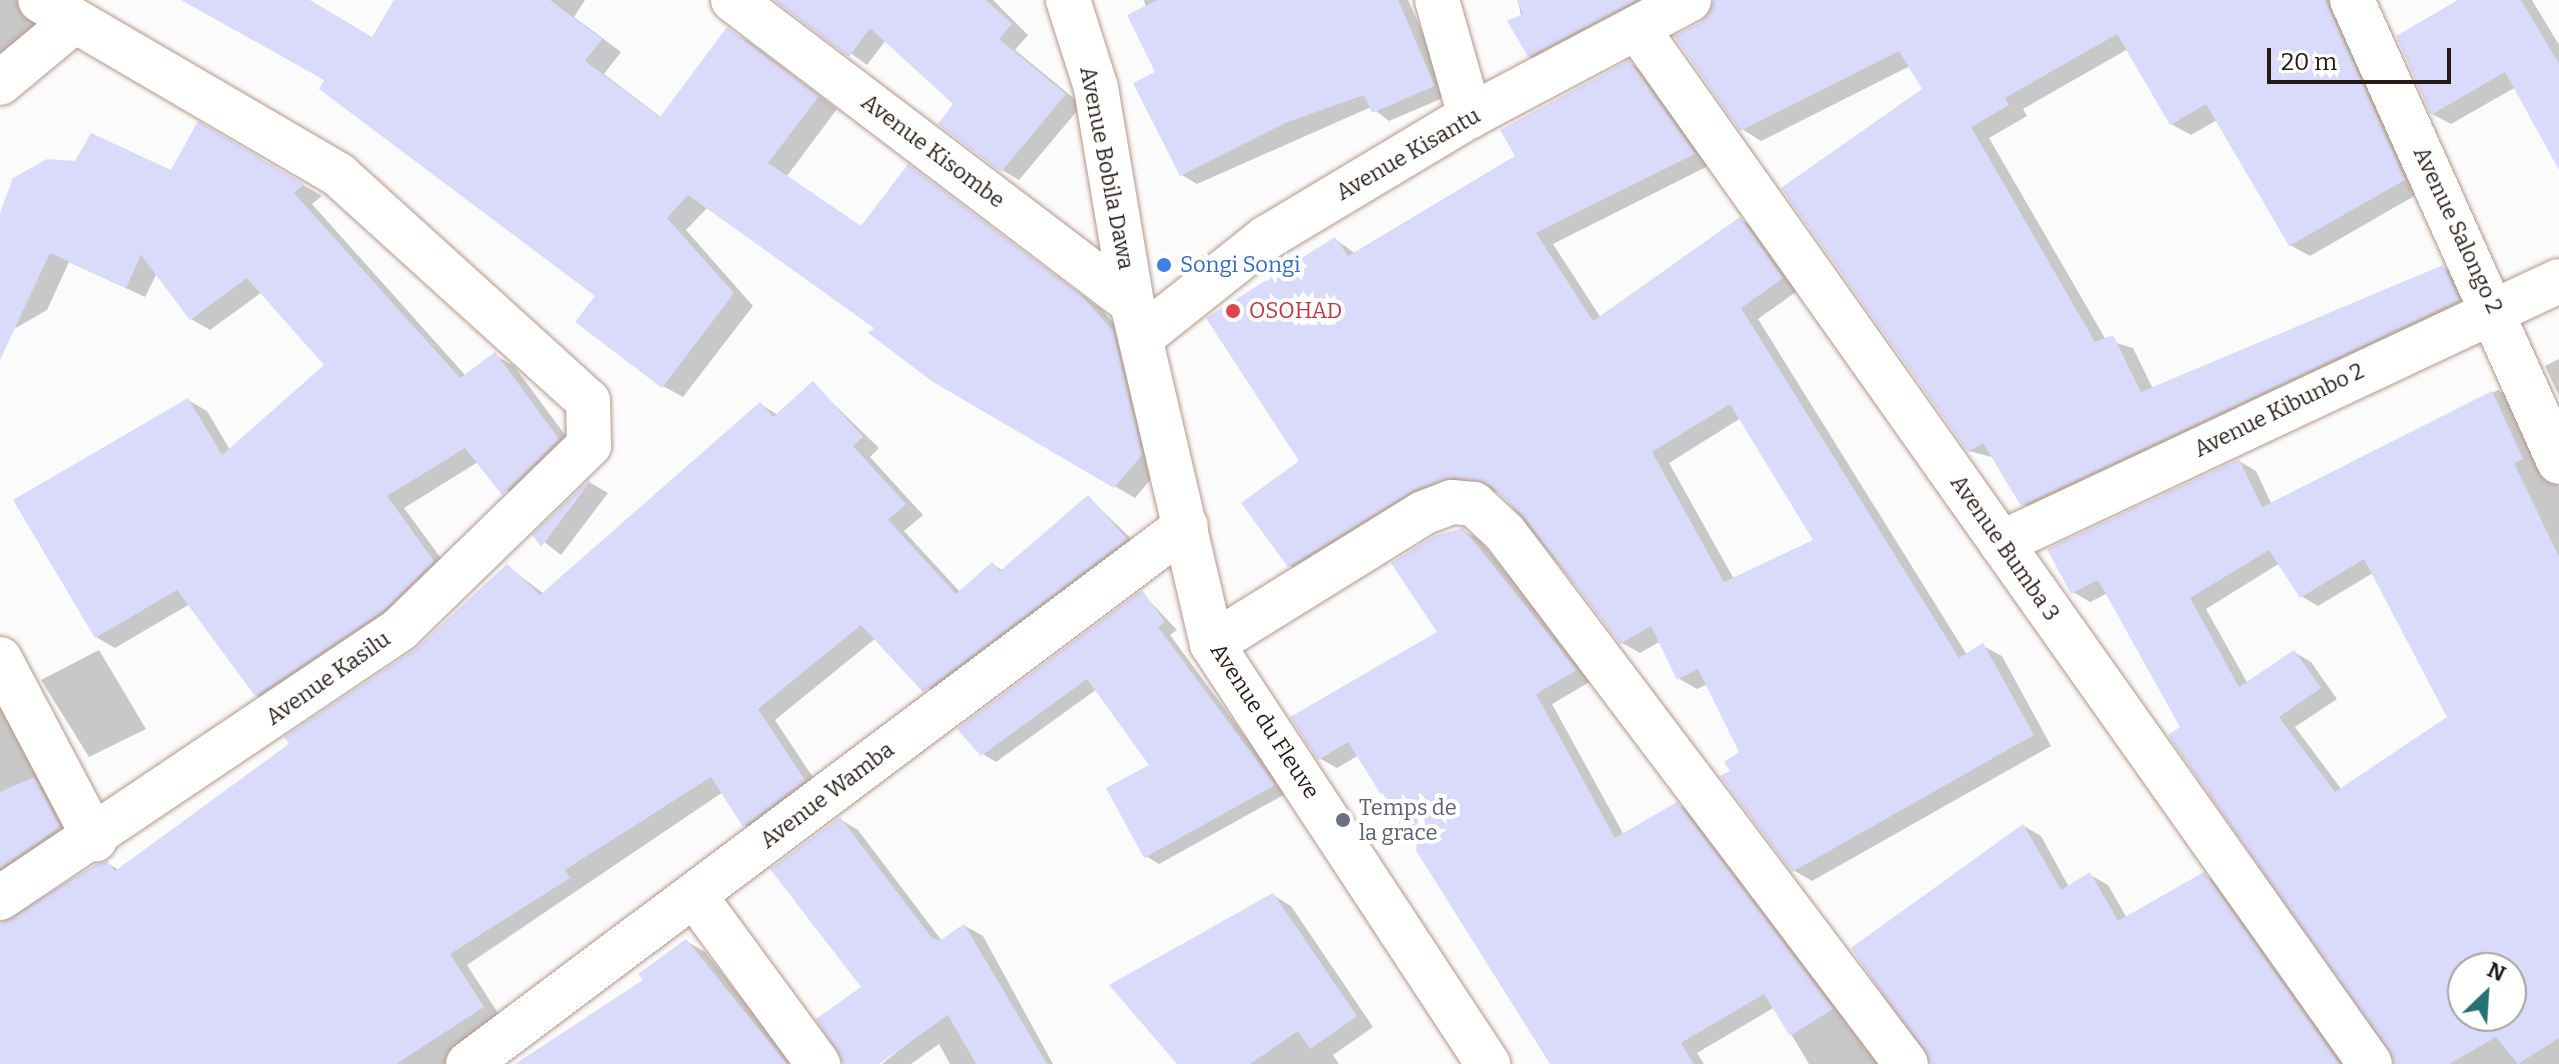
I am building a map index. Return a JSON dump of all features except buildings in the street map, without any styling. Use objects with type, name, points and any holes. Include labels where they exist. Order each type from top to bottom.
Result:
[{"type":"street","name":"Avenue Kisombe","points":[[733,0],[1138,319]]},
{"type":"street","name":"Avenue Bobila Dawa","points":[[1068,0],[1096,88],[1138,319]]},
{"type":"street","points":[[1437,0],[1470,116]]},
{"type":"street","name":"Avenue Kisantu","points":[[1138,319],[1470,116],[1639,31],[1689,0]]},
{"type":"street","name":"Avenue Salongo 2","points":[[2352,0],[2494,308],[2559,462]]},
{"type":"street","points":[[0,83],[56,11]]},
{"type":"street","name":"Avenue Kasilu","points":[[0,898],[95,839],[400,629],[589,445],[588,401],[339,175],[56,11]]},
{"type":"street","name":"Avenue Bumba 3","points":[[1639,31],[2370,1064]]},
{"type":"street","name":"Avenue Kibunbo 2","points":[[2001,543],[2494,308],[2559,281]]},
{"type":"street","name":"Avenue du Fleuve","points":[[1138,319],[1212,644],[1488,1064]]},
{"type":"street","points":[[1212,644],[1423,513],[1452,502],[1474,504],[1505,533],[1906,1064]]},
{"type":"street","name":"Avenue Wamba","points":[[468,1064],[1186,526]]},
{"type":"street","points":[[0,659],[95,839]]},
{"type":"street","points":[[694,895],[818,1064]]},
{"type":"place","name":"Songi Songi","points":[[1164,265]]},
{"type":"place","name":"OSOHAD","points":[[1233,311]]},
{"type":"place","name":"Temps de la grace","points":[[1343,820]]}]
